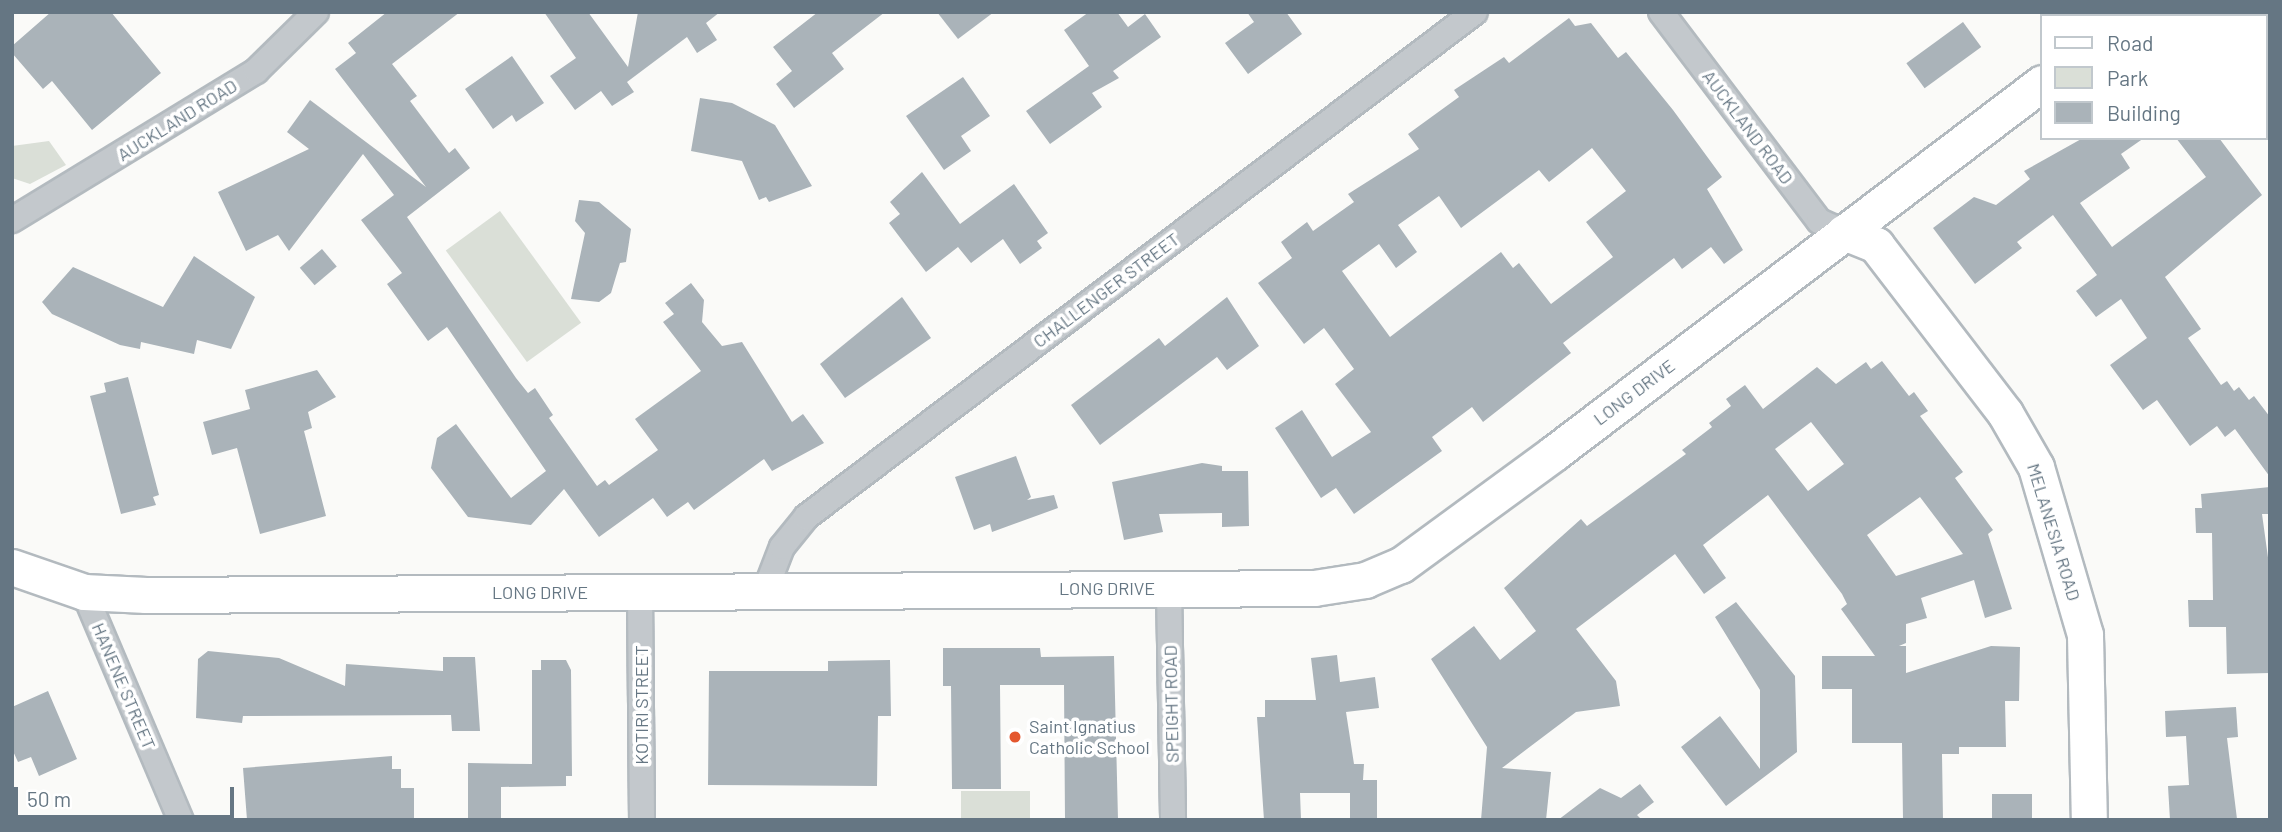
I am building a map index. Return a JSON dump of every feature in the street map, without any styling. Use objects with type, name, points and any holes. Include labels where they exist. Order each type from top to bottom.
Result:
[{"type":"street","name":"AUCKLAND ROAD","points":[[18,214],[256,71],[316,12]]},
{"type":"street","name":"CHALLENGER STREET","points":[[765,591],[782,547],[806,517],[1475,12]]},
{"type":"street","name":"AUCKLAND ROAD","points":[[1661,12],[1819,221],[1844,232]]},
{"type":"street","name":"LONG DRIVE","points":[[12,567],[84,592],[1314,588],[1365,580],[1401,565],[2040,85]]},
{"type":"street","name":"MELANESIA ROAD","points":[[1844,232],[1876,245],[2005,413],[2036,467],[2084,635],[2089,820]]},
{"type":"street","name":"SPEIGHT ROAD","points":[[1169,588],[1173,820]]},
{"type":"street","name":"KOTIRI STREET","points":[[640,591],[642,820]]},
{"type":"street","name":"HANENE STREET","points":[[84,592],[181,820]]},
{"type":"green space","points":[[49,141],[66,165],[30,184],[12,178],[12,146]]},
{"type":"green space","points":[[500,211],[581,323],[527,362],[446,250]]},
{"type":"green space","points":[[961,791],[1030,791],[1030,820],[961,820]]},
{"type":"building","points":[[51,12],[111,12],[161,73],[92,130],[52,81],[43,89],[12,53],[12,46]]},
{"type":"building","points":[[387,12],[460,12],[392,64],[417,96],[410,101],[449,153],[455,148],[470,168],[407,217],[516,378],[528,393],[535,388],[553,415],[549,418],[597,486],[605,480],[609,485],[658,450],[635,419],[701,371],[663,322],[674,314],[665,303],[691,283],[704,300],[702,322],[722,346],[742,342],[792,422],[803,414],[824,443],[772,471],[764,459],[694,510],[688,502],[667,517],[653,498],[599,537],[564,489],[531,525],[468,517],[431,468],[437,438],[456,424],[511,498],[546,471],[447,327],[428,341],[387,284],[402,273],[361,220],[394,195],[363,154],[289,251],[278,235],[246,251],[218,192],[309,149],[287,132],[310,100],[426,187],[335,69],[356,53],[348,43]]},
{"type":"building","points":[[544,12],[588,12],[628,67],[638,12],[720,12],[706,23],[717,40],[697,53],[687,37],[627,82],[634,92],[612,106],[601,91],[575,110],[550,76],[576,58]]},
{"type":"building","points":[[818,12],[885,12],[832,53],[844,69],[794,108],[776,84],[792,71],[773,47]]},
{"type":"building","points":[[937,12],[994,12],[958,39]]},
{"type":"building","points":[[1089,12],[1117,12],[1128,27],[1145,14],[1161,37],[1113,71],[1119,78],[1092,93],[1102,107],[1050,144],[1026,111],[1089,66],[1064,30]]},
{"type":"building","points":[[1247,12],[1286,12],[1302,34],[1248,74],[1225,43],[1254,22]]},
{"type":"building","points":[[1569,18],[1575,26],[1591,23],[1618,58],[1626,52],[1722,177],[1707,189],[1743,250],[1724,264],[1711,247],[1682,269],[1674,258],[1563,343],[1571,353],[1483,422],[1472,407],[1432,437],[1442,451],[1354,514],[1336,488],[1321,498],[1275,428],[1302,410],[1332,457],[1371,432],[1335,384],[1354,369],[1324,328],[1304,344],[1258,283],[1292,258],[1281,242],[1307,222],[1313,231],[1354,202],[1348,194],[1419,149],[1408,134],[1459,97],[1454,90],[1504,57],[1509,63]],"holes":[[[1592,148],[1626,191],[1586,222],[1613,257],[1551,304],[1519,263],[1513,268],[1501,252],[1390,337],[1342,271],[1379,244],[1396,268],[1417,252],[1398,225],[1439,196],[1461,228],[1539,170],[1549,182]]]},
{"type":"building","points":[[1963,22],[1981,47],[1925,88],[1906,63]]},
{"type":"building","points":[[512,56],[544,103],[516,122],[512,115],[493,129],[465,89]]},
{"type":"building","points":[[963,77],[990,116],[961,136],[971,151],[944,170],[906,116]]},
{"type":"building","points":[[700,98],[732,103],[775,125],[812,186],[769,202],[766,197],[759,200],[742,161],[691,151]]},
{"type":"building","points":[[2079,140],[2141,140],[2121,154],[2130,168],[2080,203],[2112,247],[2206,177],[2178,140],[2221,140],[2262,195],[2165,277],[2201,329],[2188,338],[2221,385],[2227,381],[2234,391],[2239,387],[2249,400],[2254,396],[2270,417],[2270,477],[2235,429],[2225,437],[2217,426],[2190,446],[2157,400],[2143,410],[2110,365],[2147,338],[2121,299],[2096,317],[2076,291],[2097,275],[2053,215],[2017,242],[2022,248],[1975,284],[1933,228],[1974,197],[1996,205],[2030,179],[2024,171]]},
{"type":"building","points":[[922,172],[960,224],[1014,184],[1048,233],[1037,241],[1042,248],[1020,264],[1003,239],[971,263],[958,247],[926,272],[889,223],[900,214],[890,202]]},
{"type":"building","points":[[579,200],[599,202],[631,229],[626,262],[620,263],[611,293],[599,302],[571,299],[585,233],[575,221]]},
{"type":"building","points":[[322,249],[337,267],[315,285],[300,268]]},
{"type":"building","points":[[194,256],[255,297],[231,349],[197,340],[194,354],[141,342],[140,349],[120,345],[52,314],[42,302],[73,267],[163,307]]},
{"type":"building","points":[[902,297],[931,338],[845,398],[820,364]]},
{"type":"building","points":[[1227,297],[1259,346],[1227,370],[1217,357],[1100,445],[1071,405],[1159,338],[1165,346]]},
{"type":"building","points":[[1882,361],[1909,396],[1914,392],[1928,411],[1920,416],[1963,472],[1955,478],[1993,530],[1988,534],[2012,609],[1985,618],[1974,580],[1921,598],[1927,618],[1906,624],[1906,643],[1899,646],[1906,646],[1906,673],[1991,646],[2020,647],[2019,701],[2005,701],[2006,747],[1959,747],[1959,754],[1942,754],[1943,820],[1903,820],[1902,743],[1852,743],[1852,689],[1822,689],[1822,656],[1875,656],[1841,609],[1847,604],[1842,594],[1768,495],[1703,545],[1726,578],[1704,594],[1675,554],[1576,629],[1616,681],[1620,706],[1576,712],[1502,768],[1551,772],[1546,820],[1481,820],[1487,747],[1431,659],[1474,626],[1500,660],[1536,631],[1504,588],[1581,519],[1587,526],[1686,454],[1682,450],[1712,427],[1709,423],[1731,406],[1726,399],[1745,385],[1763,409],[1817,367],[1836,384],[1866,362],[1871,369]],"holes":[[[1811,422],[1844,464],[1808,491],[1775,449]],[[1920,497],[1963,554],[1896,576],[1867,535]]]},
{"type":"building","points":[[317,370],[336,397],[308,412],[312,428],[304,431],[326,516],[260,534],[237,448],[212,455],[203,422],[250,409],[245,390]]},
{"type":"building","points":[[128,377],[159,495],[153,497],[156,505],[121,514],[90,396],[106,392],[104,383]]},
{"type":"building","points":[[1016,456],[1031,497],[1027,500],[1054,495],[1058,508],[992,532],[990,524],[974,530],[955,477]]},
{"type":"building","points":[[1202,463],[1222,466],[1222,471],[1248,471],[1249,526],[1222,527],[1222,513],[1159,514],[1163,532],[1124,540],[1112,482]]},
{"type":"building","points":[[2270,487],[2270,514],[2262,514],[2270,572],[2270,673],[2227,674],[2226,627],[2189,627],[2188,600],[2213,600],[2212,533],[2196,533],[2195,508],[2202,508],[2201,494]]},
{"type":"building","points":[[1736,602],[1795,676],[1797,752],[1726,806],[1681,747],[1720,716],[1760,769],[1760,690],[1715,617]]},
{"type":"building","points":[[943,648],[1040,648],[1041,657],[1114,656],[1118,819],[1065,820],[1064,685],[1000,685],[1001,789],[952,789],[951,686],[943,686]]},
{"type":"building","points":[[208,651],[279,658],[345,686],[346,664],[443,671],[443,657],[475,657],[480,731],[452,731],[451,715],[243,716],[242,723],[196,718],[198,659]]},
{"type":"building","points":[[1337,655],[1340,682],[1375,677],[1379,708],[1346,712],[1354,764],[1364,764],[1363,780],[1377,780],[1377,820],[1350,820],[1350,793],[1300,793],[1301,820],[1264,820],[1257,717],[1265,717],[1265,700],[1316,700],[1311,658]]},
{"type":"building","points":[[541,660],[566,660],[571,670],[572,776],[566,776],[566,786],[501,787],[501,820],[468,820],[468,763],[532,764],[532,670],[541,670]]},
{"type":"building","points":[[890,660],[891,716],[878,716],[877,786],[708,785],[709,671],[828,671],[828,661]]},
{"type":"building","points":[[48,691],[77,759],[39,776],[31,757],[18,762],[12,749],[12,707]]},
{"type":"building","points":[[2236,707],[2238,737],[2227,738],[2237,819],[2170,820],[2168,786],[2189,785],[2186,736],[2166,737],[2165,711]]},
{"type":"building","points":[[392,756],[392,769],[401,769],[401,788],[414,788],[414,820],[247,820],[243,768]]},
{"type":"building","points":[[1640,784],[1654,802],[1637,815],[1642,820],[1558,820],[1600,788],[1621,798]]},
{"type":"building","points":[[1992,794],[2032,794],[2032,820],[1992,820]]},
{"type":"place","name":"Saint Ignatius Catholic School","points":[[1015,737]]}]
